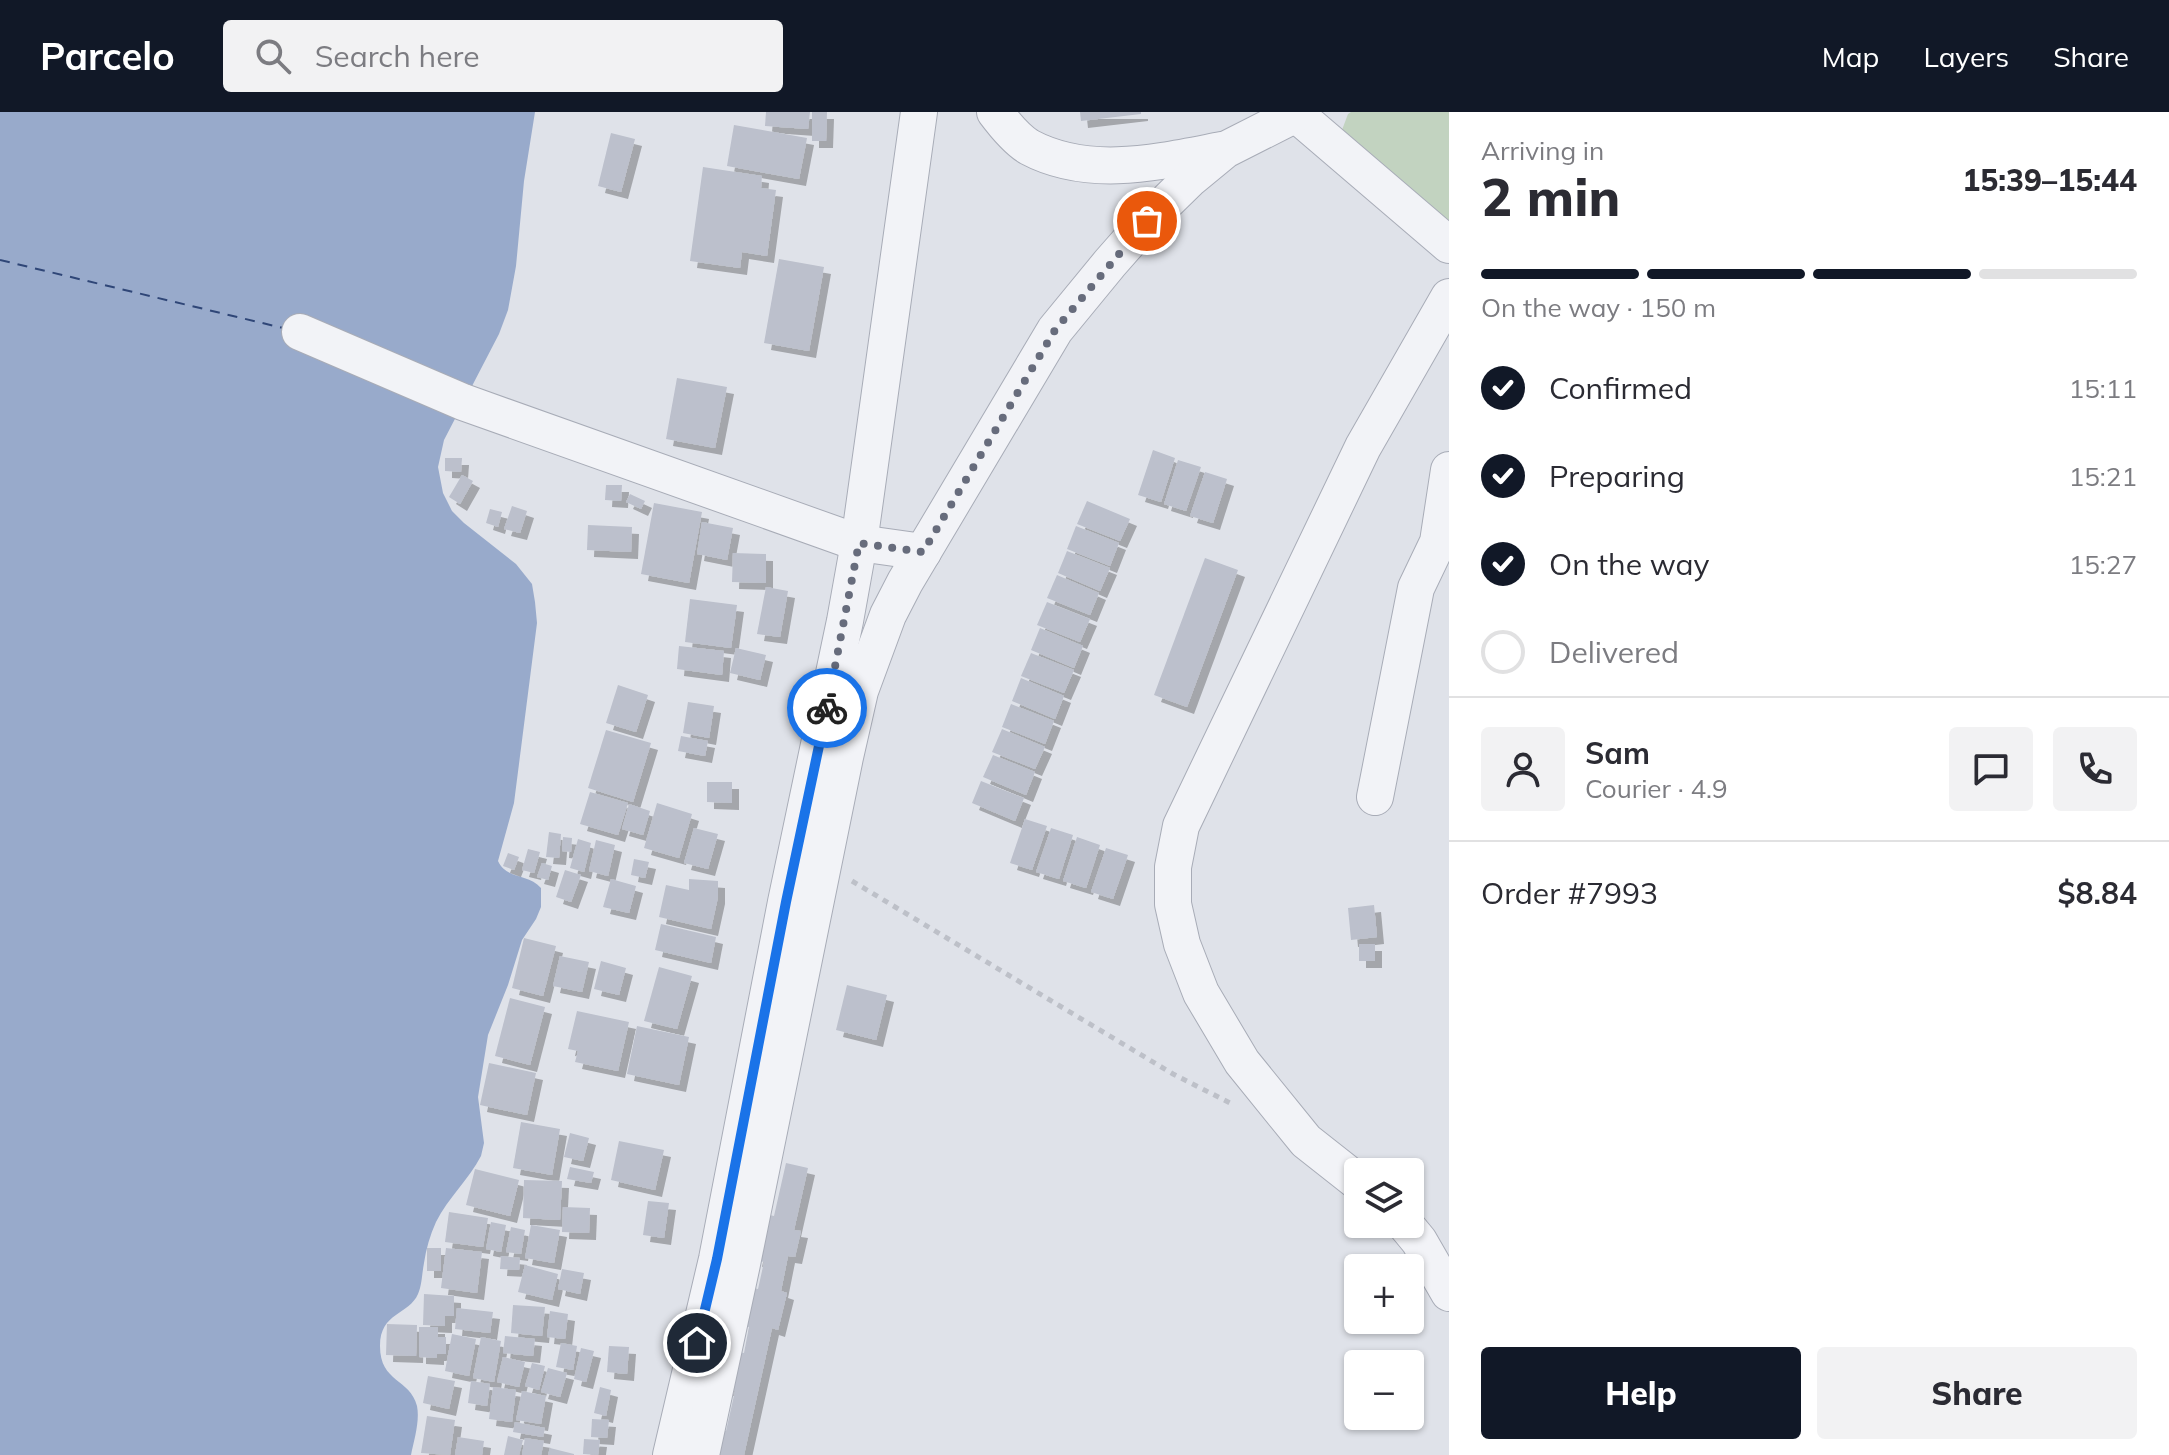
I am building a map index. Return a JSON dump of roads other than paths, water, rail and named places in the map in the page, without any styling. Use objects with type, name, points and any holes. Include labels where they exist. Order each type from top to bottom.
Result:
[{"type":"street","points":[[701,1455],[824,865],[846,688],[859,543],[919,112]]},
{"type":"street","points":[[995,112],[1027,145],[1058,159],[1088,166],[1162,161],[1225,150]]},
{"type":"street","points":[[671,1455],[717,1259],[786,902],[846,688],[1055,330],[1147,221],[1191,178],[1225,150],[1298,113],[1449,245]]},
{"type":"street","points":[[1344,1171],[1306,1141],[1242,1062],[1201,993],[1182,944],[1173,904],[1173,867],[1181,826],[1322,531],[1363,447],[1449,297]]},
{"type":"street","points":[[300,332],[463,402],[859,543],[923,552]]},
{"type":"street","points":[[1375,797],[1416,588],[1438,542],[1449,470]]},
{"type":"street","points":[[1417,1238],[1449,1293]]},
{"type":"water","points":[[0,112],[535,112],[508,310],[499,334],[444,440],[438,467],[443,493],[452,511],[516,564],[532,584],[537,623],[514,803],[498,861],[507,871],[541,888],[541,907],[522,940],[488,1035],[478,1097],[484,1143],[481,1156],[436,1222],[427,1247],[418,1294],[414,1301],[390,1320],[381,1335],[381,1358],[385,1367],[408,1390],[417,1406],[411,1455],[0,1455]]}]
